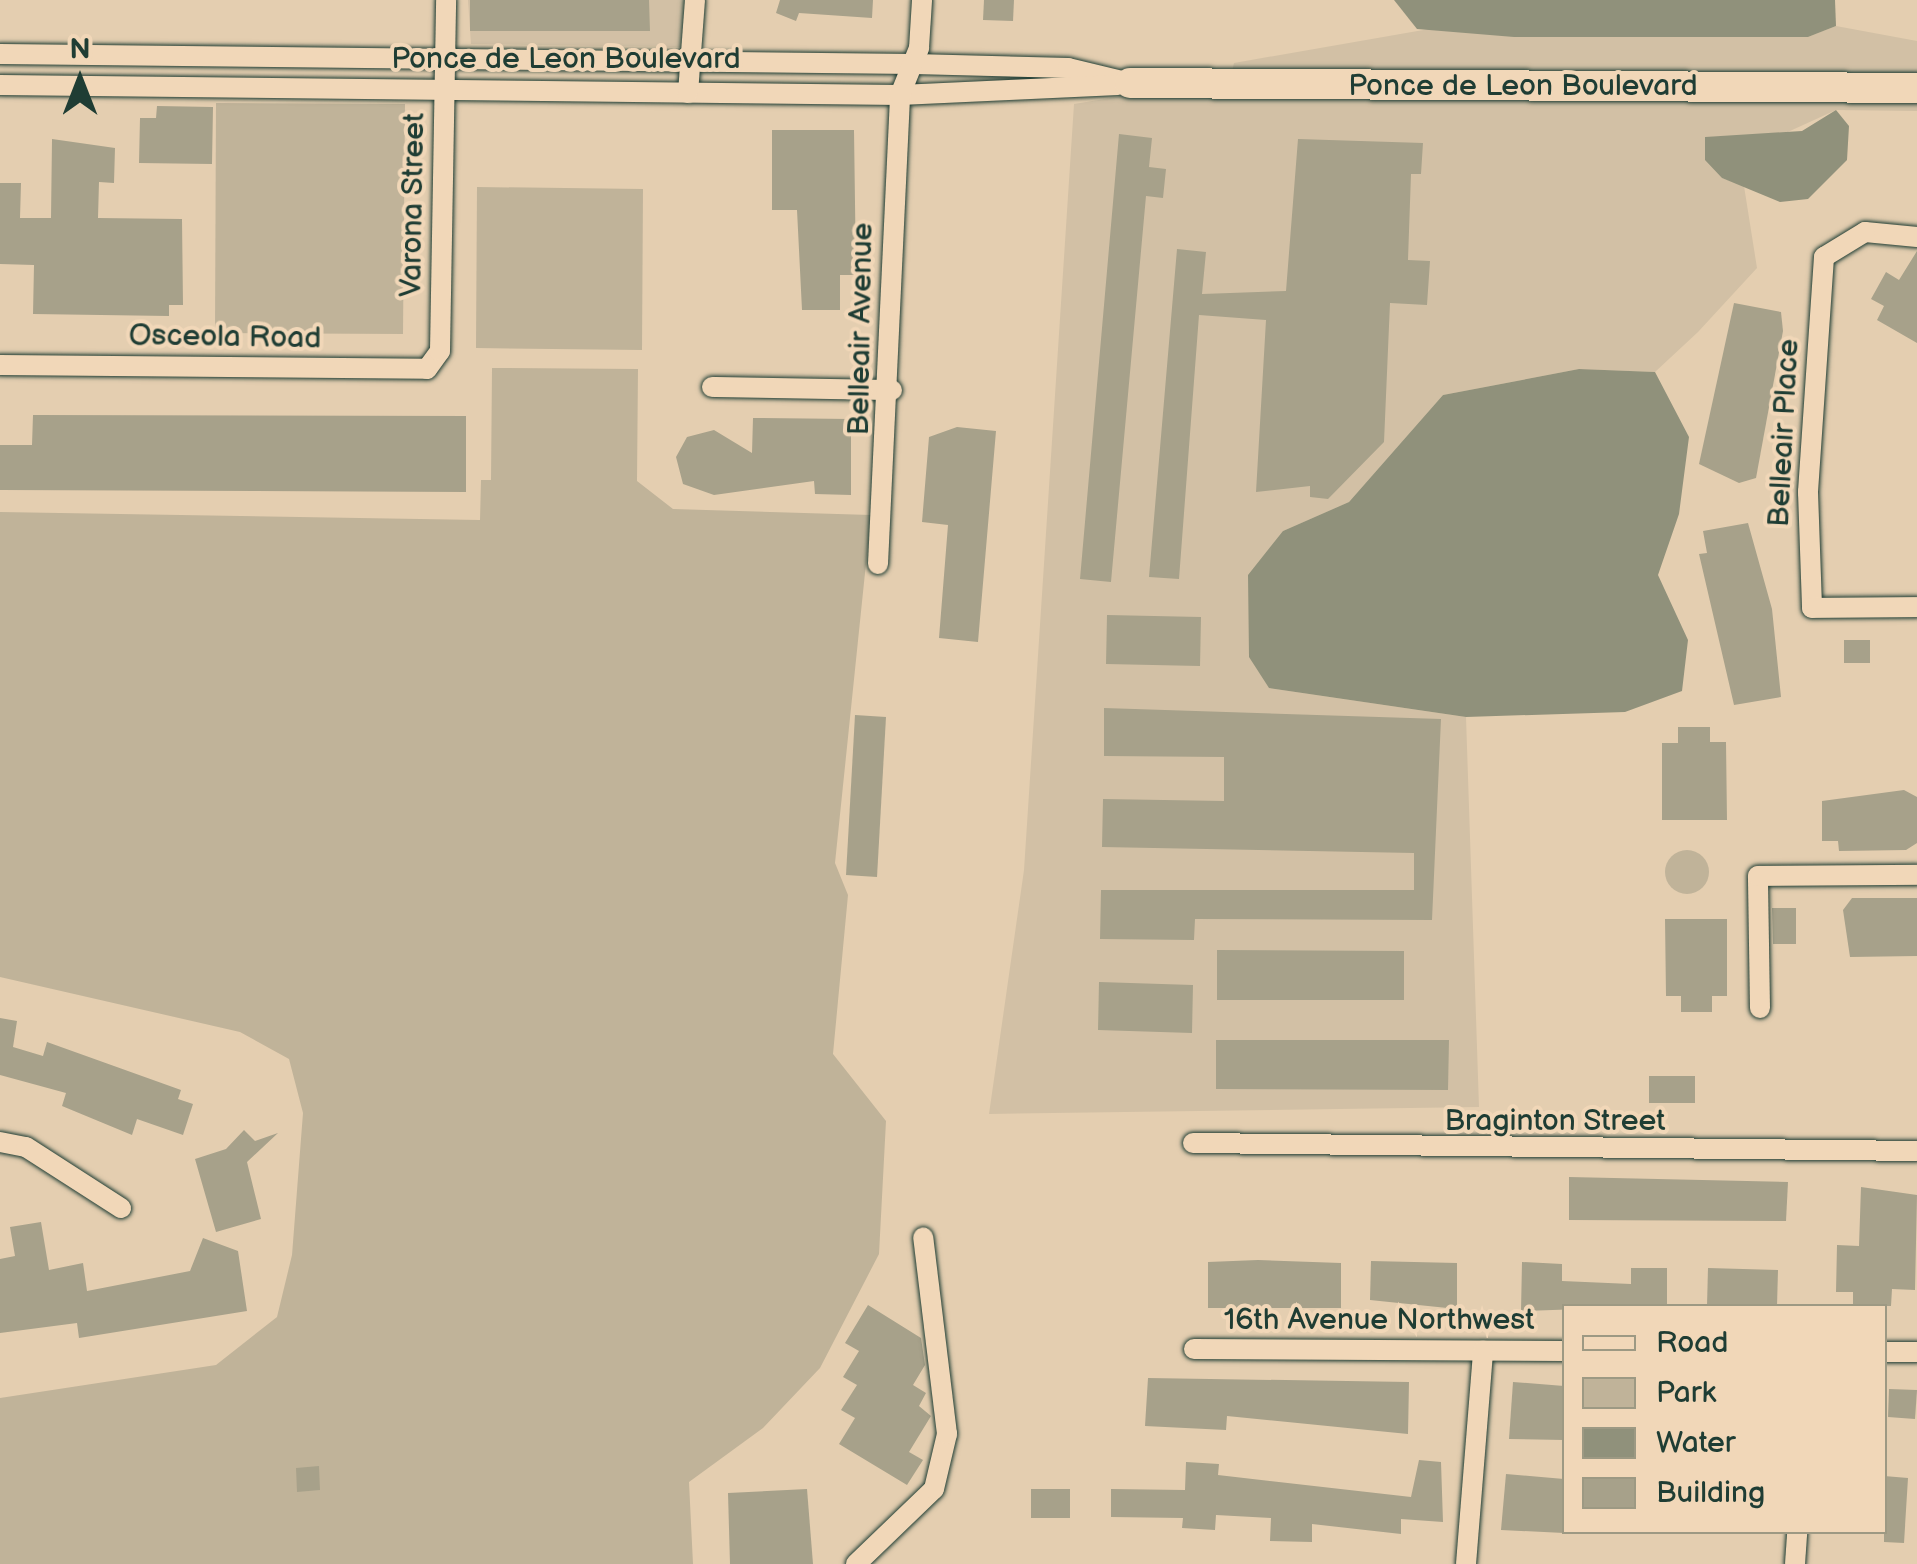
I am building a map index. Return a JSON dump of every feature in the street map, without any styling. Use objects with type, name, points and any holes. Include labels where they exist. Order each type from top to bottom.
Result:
[{"type":"street","name":"Varona Street","points":[[440,351],[446,0]]},
{"type":"street","points":[[688,94],[695,0]]},
{"type":"street","points":[[900,95],[914,64],[922,0]]},
{"type":"street","name":"Ponce de Leon Boulevard","points":[[0,54],[691,58],[1068,68],[1130,83]]},
{"type":"street","name":"Ponce de Leon Boulevard","points":[[0,85],[900,95],[1065,94],[1130,83],[1917,88]]},
{"type":"street","name":"Belleair Avenue","points":[[878,564],[892,390],[900,95]]},
{"type":"street","name":"Belleair Place","points":[[1917,236],[1865,232],[1824,257],[1808,589],[1812,608],[1917,608]]},
{"type":"street","name":"Osceola Road","points":[[0,365],[427,368],[440,351]]},
{"type":"street","points":[[712,387],[892,390]]},
{"type":"street","points":[[1760,1008],[1758,876],[1917,875]]},
{"type":"street","points":[[0,1142],[26,1148],[121,1208]]},
{"type":"street","name":"Braginton Street","points":[[1193,1144],[1917,1152]]},
{"type":"street","points":[[856,1564],[934,1489],[947,1434],[923,1237]]},
{"type":"street","name":"16th Avenue Northwest","points":[[1194,1348],[1562,1351]]},
{"type":"street","points":[[1466,1564],[1483,1350]]},
{"type":"street","points":[[1887,1352],[1917,1352]]},
{"type":"street","points":[[1795,1564],[1797,1534]]},
{"type":"shaded area","points":[[468,0],[684,0],[681,47],[471,44]]},
{"type":"shaded area","points":[[1836,26],[1917,41],[1917,76],[1232,72],[1234,63],[1429,29],[1808,37]]},
{"type":"shaded area","points":[[1129,95],[1917,100],[1917,111],[1836,110],[1779,136],[1705,137],[1722,178],[1744,186],[1757,268],[1698,332],[1655,372],[1579,369],[1443,395],[1349,502],[1283,531],[1269,688],[1466,717],[1479,1107],[989,1114],[1024,870],[1074,104]]},
{"type":"green space","points":[[216,103],[405,104],[403,334],[215,333]]},
{"type":"green space","points":[[477,187],[643,189],[642,350],[476,348]]},
{"type":"green space","points":[[492,368],[638,369],[637,481],[673,509],[871,515],[835,863],[848,895],[833,1054],[886,1121],[879,1254],[820,1368],[763,1428],[689,1482],[693,1564],[0,1564],[0,1398],[216,1365],[277,1317],[292,1255],[303,1113],[289,1059],[240,1032],[0,977],[0,512],[480,520],[481,480],[491,480]]},
{"type":"green space","points":[[1687,850],[1702,857],[1709,872],[1702,887],[1687,894],[1672,887],[1665,872],[1672,857]]},
{"type":"water","points":[[1394,0],[1835,0],[1836,26],[1808,37],[1514,37],[1417,29]]},
{"type":"water","points":[[1836,110],[1849,126],[1847,160],[1808,199],[1780,202],[1722,178],[1705,160],[1705,137],[1802,131]]},
{"type":"water","points":[[1579,369],[1655,372],[1689,437],[1679,514],[1658,575],[1688,640],[1682,691],[1625,712],[1466,717],[1269,688],[1249,657],[1248,575],[1283,531],[1349,502],[1443,395]]},
{"type":"building","points":[[470,0],[649,0],[650,31],[470,31]]},
{"type":"building","points":[[780,0],[873,0],[872,18],[799,13],[796,21],[776,13]]},
{"type":"building","points":[[984,0],[1014,0],[1013,21],[983,20]]},
{"type":"building","points":[[157,106],[213,107],[212,164],[139,163],[140,118],[156,118]]},
{"type":"building","points":[[772,130],[854,130],[856,275],[840,275],[840,310],[802,310],[797,210],[772,210]]},
{"type":"building","points":[[1119,134],[1152,138],[1149,167],[1166,169],[1163,198],[1146,196],[1111,582],[1080,579]]},
{"type":"building","points":[[52,139],[115,148],[114,183],[99,182],[98,218],[182,219],[183,305],[169,305],[169,316],[33,314],[34,265],[0,264],[0,183],[21,183],[20,218],[51,218]]},
{"type":"building","points":[[1298,139],[1423,143],[1421,174],[1411,174],[1408,260],[1430,261],[1427,305],[1390,303],[1384,442],[1328,499],[1310,497],[1310,486],[1256,492],[1266,320],[1199,315],[1179,579],[1149,577],[1177,249],[1206,252],[1202,294],[1286,291]]},
{"type":"building","points":[[1917,251],[1917,343],[1877,320],[1884,306],[1871,299],[1886,272],[1899,280]]},
{"type":"building","points":[[1734,303],[1781,312],[1783,331],[1756,478],[1739,483],[1699,464]]},
{"type":"building","points":[[33,415],[466,416],[466,492],[0,490],[0,445],[32,445]]},
{"type":"building","points":[[753,418],[851,419],[851,495],[815,494],[814,481],[714,495],[683,484],[676,457],[687,437],[714,430],[752,453]]},
{"type":"building","points":[[957,427],[996,431],[978,642],[939,638],[948,525],[922,522],[929,437]]},
{"type":"building","points":[[1748,523],[1772,609],[1781,697],[1734,705],[1699,554],[1707,553],[1703,531]]},
{"type":"building","points":[[1107,615],[1201,617],[1200,666],[1106,664]]},
{"type":"building","points":[[1844,640],[1870,640],[1870,663],[1844,663]]},
{"type":"building","points":[[1104,708],[1441,719],[1432,920],[1195,919],[1194,940],[1100,939],[1101,890],[1414,890],[1414,853],[1102,847],[1103,799],[1224,801],[1224,757],[1104,756]]},
{"type":"building","points":[[855,715],[886,717],[877,877],[846,875]]},
{"type":"building","points":[[1678,727],[1710,727],[1710,742],[1726,742],[1727,820],[1662,820],[1662,743],[1678,743]]},
{"type":"building","points":[[1904,790],[1917,797],[1917,843],[1906,850],[1839,851],[1838,841],[1822,841],[1822,801]]},
{"type":"building","points":[[1852,898],[1917,898],[1917,956],[1850,957],[1843,910]]},
{"type":"building","points":[[1772,908],[1796,908],[1796,944],[1773,944]]},
{"type":"building","points":[[1665,919],[1727,919],[1727,996],[1712,996],[1712,1012],[1681,1012],[1681,996],[1666,996]]},
{"type":"building","points":[[1217,950],[1404,951],[1404,1000],[1217,1000]]},
{"type":"building","points":[[1099,982],[1193,985],[1192,1033],[1098,1030]]},
{"type":"building","points":[[0,1018],[17,1021],[13,1047],[43,1056],[47,1042],[181,1090],[178,1099],[193,1104],[183,1135],[137,1119],[132,1135],[62,1106],[66,1093],[0,1075]]},
{"type":"building","points":[[1216,1040],[1449,1040],[1448,1090],[1216,1089]]},
{"type":"building","points":[[1649,1076],[1695,1076],[1695,1103],[1649,1103]]},
{"type":"building","points":[[244,1130],[255,1141],[278,1133],[247,1162],[261,1219],[216,1232],[195,1159],[226,1149]]},
{"type":"building","points":[[1569,1177],[1788,1182],[1786,1221],[1569,1220]]},
{"type":"building","points":[[1861,1187],[1917,1195],[1915,1290],[1892,1289],[1891,1306],[1853,1304],[1853,1292],[1836,1292],[1837,1245],[1859,1246]]},
{"type":"building","points":[[41,1222],[49,1270],[83,1263],[87,1291],[190,1271],[203,1238],[238,1251],[247,1311],[79,1338],[77,1323],[0,1333],[0,1259],[15,1256],[10,1227]]},
{"type":"building","points":[[1371,1261],[1457,1263],[1457,1309],[1370,1300]]},
{"type":"building","points":[[1208,1262],[1341,1263],[1341,1308],[1208,1308]]},
{"type":"building","points":[[1522,1262],[1562,1264],[1562,1281],[1631,1284],[1631,1268],[1667,1268],[1667,1304],[1562,1304],[1562,1310],[1521,1311]]},
{"type":"building","points":[[1708,1268],[1778,1270],[1777,1304],[1707,1304]]},
{"type":"building","points":[[868,1305],[921,1338],[925,1365],[913,1385],[926,1393],[919,1406],[931,1416],[909,1452],[923,1460],[907,1485],[839,1444],[855,1418],[841,1410],[857,1385],[843,1377],[859,1351],[845,1343]]},
{"type":"building","points":[[1148,1378],[1409,1382],[1408,1434],[1227,1416],[1226,1430],[1145,1426]]},
{"type":"building","points":[[1513,1382],[1562,1386],[1562,1440],[1509,1439]]},
{"type":"building","points":[[1889,1389],[1917,1390],[1915,1419],[1888,1417]]},
{"type":"building","points":[[1419,1460],[1441,1462],[1443,1522],[1401,1519],[1401,1534],[1312,1524],[1312,1542],[1270,1541],[1271,1518],[1216,1515],[1215,1530],[1182,1528],[1183,1518],[1111,1517],[1111,1489],[1185,1490],[1186,1462],[1219,1464],[1218,1475],[1411,1497]]},
{"type":"building","points":[[319,1466],[320,1490],[297,1492],[296,1468]]},
{"type":"building","points":[[1506,1474],[1562,1479],[1562,1533],[1501,1530]]},
{"type":"building","points":[[1887,1476],[1908,1478],[1904,1543],[1884,1542]]},
{"type":"building","points":[[807,1489],[813,1564],[730,1564],[728,1493]]},
{"type":"building","points":[[1031,1489],[1070,1489],[1070,1518],[1031,1518]]}]
